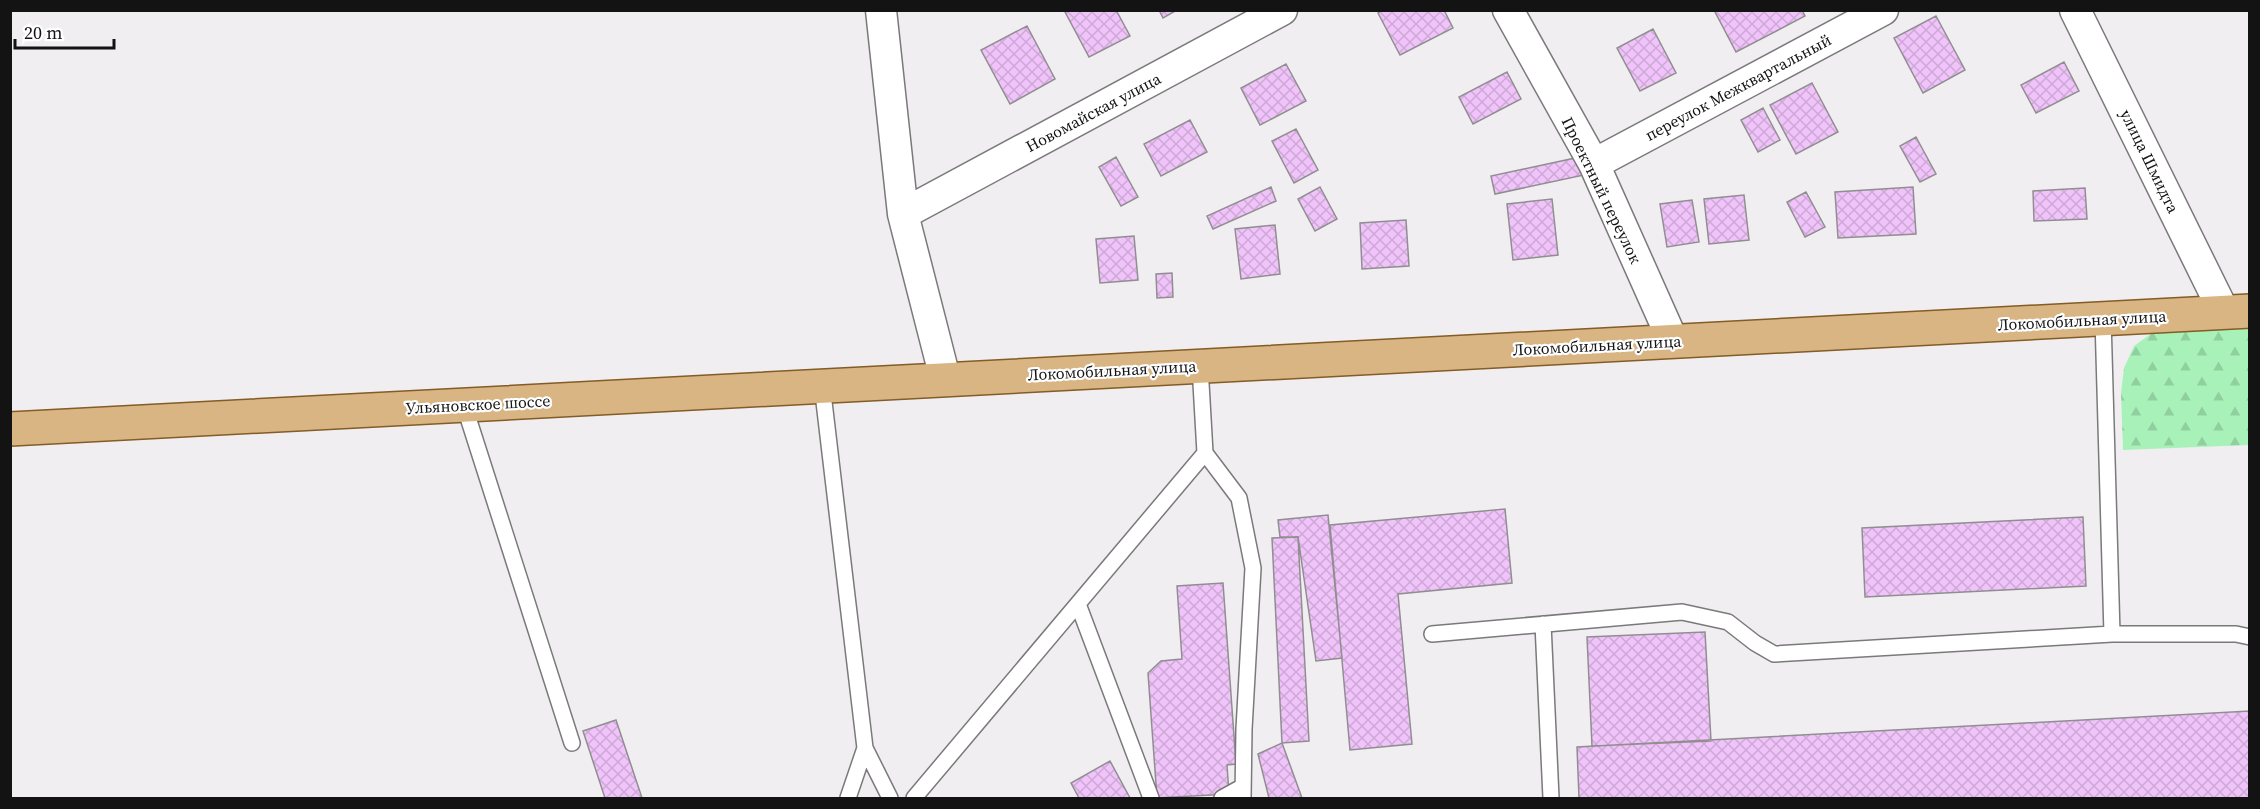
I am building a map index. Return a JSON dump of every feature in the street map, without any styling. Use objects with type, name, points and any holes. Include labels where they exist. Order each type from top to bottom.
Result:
[{"type":"main road","name":"Локомобильная улица","points":[[945,378],[2237,312]]},
{"type":"main road","name":"Ульяновское шоссе","points":[[10,429],[945,378]]},
{"type":"street","points":[[881,10],[903,214],[945,378]]},
{"type":"street","name":"Новомайская улица","points":[[903,214],[1282,10]]},
{"type":"street","name":"Проектный переулок","points":[[1508,10],[1594,164],[1673,341]]},
{"type":"street","name":"переулок Межквартальный","points":[[1594,164],[1883,10]]},
{"type":"street","name":"улица Шмидта","points":[[2075,10],[2237,312]]},
{"type":"lane","points":[[2103,319],[2112,634]]},
{"type":"lane","points":[[1200,366],[1205,453],[1239,498],[1252,568],[1242,793],[1222,798]]},
{"type":"lane","points":[[822,385],[866,747],[890,798]]},
{"type":"lane","points":[[464,405],[572,743]]},
{"type":"lane","points":[[914,798],[1205,453]]},
{"type":"lane","points":[[1078,604],[1151,798]]},
{"type":"lane","points":[[1432,634],[1682,612],[1728,622],[1755,643],[1774,654],[2112,634],[2236,634],[2250,637]]},
{"type":"lane","points":[[1543,624],[1551,798]]},
{"type":"lane","points":[[848,798],[866,747]]},
{"type":"green space","points":[[2249,327],[2249,445],[2123,450],[2121,393],[2124,368],[2134,346],[2152,333]]},
{"type":"building","points":[[1064,10],[1116,10],[1130,36],[1089,57]]},
{"type":"building","points":[[1159,10],[1177,10],[1163,18]]},
{"type":"building","points":[[1382,10],[1444,10],[1453,28],[1400,55],[1378,13]]},
{"type":"building","points":[[1714,10],[1802,10],[1805,16],[1736,52]]},
{"type":"building","points":[[1936,16],[1965,70],[1923,93],[1894,38]]},
{"type":"building","points":[[1027,26],[1055,79],[1010,104],[981,50]]},
{"type":"building","points":[[1653,29],[1676,73],[1640,91],[1617,48]]},
{"type":"building","points":[[2064,62],[2079,91],[2036,113],[2021,85]]},
{"type":"building","points":[[1286,64],[1306,101],[1260,125],[1241,88]]},
{"type":"building","points":[[1507,72],[1521,99],[1473,124],[1459,97]]},
{"type":"building","points":[[1812,83],[1838,132],[1796,154],[1770,105]]},
{"type":"building","points":[[1763,108],[1780,140],[1758,152],[1741,120]]},
{"type":"building","points":[[1190,120],[1207,152],[1161,176],[1144,144]]},
{"type":"building","points":[[1296,129],[1318,170],[1294,183],[1272,141]]},
{"type":"building","points":[[1916,137],[1936,174],[1920,182],[1900,146]]},
{"type":"building","points":[[1116,157],[1138,197],[1121,206],[1099,167]]},
{"type":"building","points":[[1580,157],[1584,175],[1495,194],[1491,176]]},
{"type":"building","points":[[1271,187],[1276,201],[1213,229],[1207,216]]},
{"type":"building","points":[[1320,187],[1337,219],[1315,231],[1298,199]]},
{"type":"building","points":[[1913,187],[1916,234],[1838,238],[1835,192]]},
{"type":"building","points":[[2085,188],[2087,219],[2034,221],[2033,191]]},
{"type":"building","points":[[1806,192],[1825,227],[1805,237],[1787,202]]},
{"type":"building","points":[[1744,195],[1749,240],[1709,244],[1704,199]]},
{"type":"building","points":[[1552,199],[1558,255],[1513,260],[1507,204]]},
{"type":"building","points":[[1692,200],[1699,242],[1667,247],[1660,204]]},
{"type":"building","points":[[1406,220],[1409,266],[1362,269],[1360,223]]},
{"type":"building","points":[[1275,225],[1280,274],[1241,279],[1235,229]]},
{"type":"building","points":[[1134,236],[1138,280],[1100,283],[1096,239]]},
{"type":"building","points":[[1172,273],[1173,297],[1157,298],[1156,274]]},
{"type":"building","points":[[1505,509],[1512,583],[1398,594],[1412,744],[1350,750],[1330,525]]},
{"type":"building","points":[[1328,515],[1342,658],[1316,661],[1298,537],[1280,537],[1278,520]]},
{"type":"building","points":[[2083,517],[2086,586],[1865,597],[1862,528]]},
{"type":"building","points":[[1298,537],[1309,741],[1282,743],[1272,538]]},
{"type":"building","points":[[1223,583],[1236,764],[1227,765],[1229,794],[1157,798],[1148,673],[1161,661],[1182,659],[1177,586]]},
{"type":"building","points":[[1705,632],[1711,741],[1592,746],[1587,637]]},
{"type":"building","points":[[2250,711],[2250,798],[1579,798],[1577,747]]},
{"type":"building","points":[[616,720],[642,798],[605,798],[583,731]]},
{"type":"building","points":[[1282,743],[1302,798],[1269,798],[1258,754]]},
{"type":"building","points":[[1110,761],[1130,798],[1079,798],[1071,783]]}]
